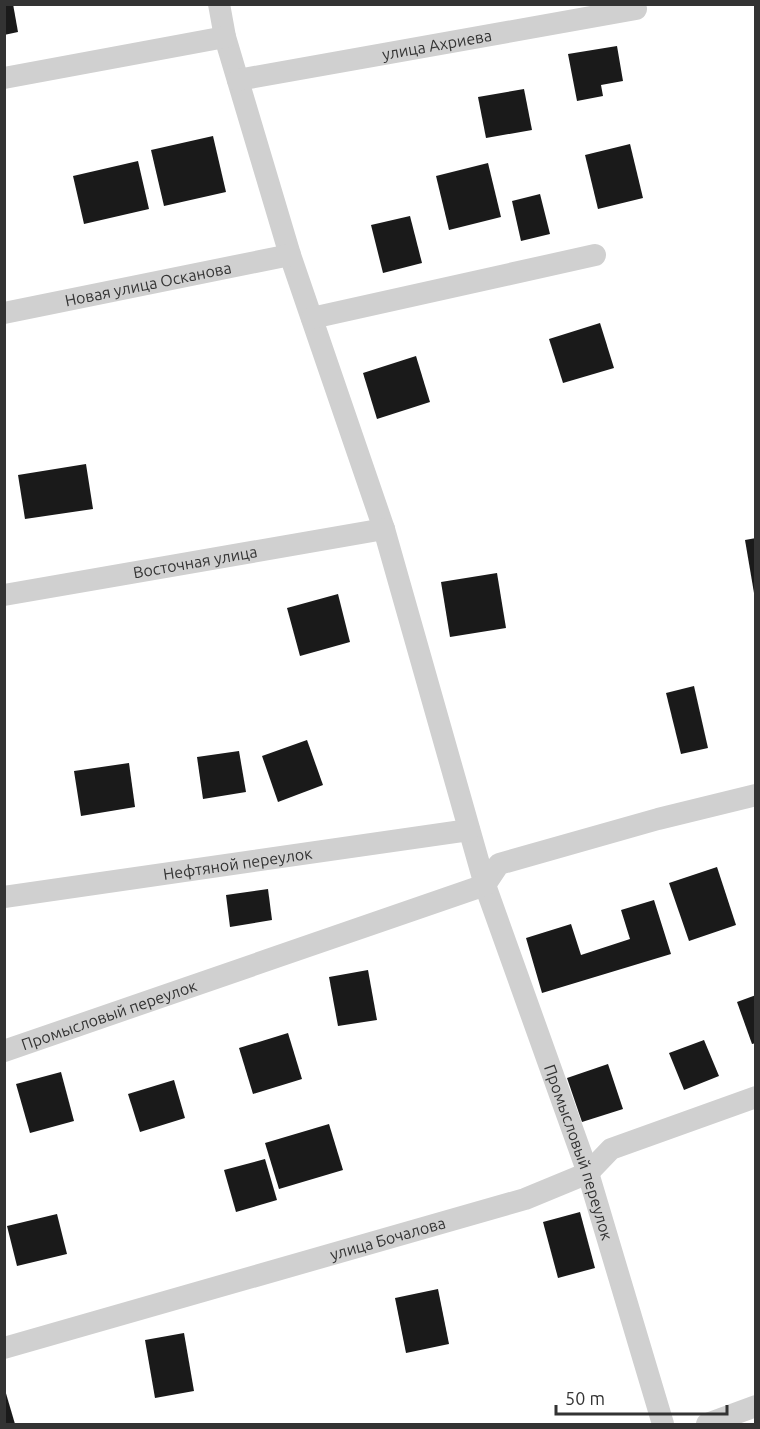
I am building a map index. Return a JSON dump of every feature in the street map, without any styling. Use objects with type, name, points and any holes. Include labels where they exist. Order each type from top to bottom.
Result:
[{"type":"street","points":[[219,4],[225,37],[290,255],[384,529],[485,885]]},
{"type":"street","name":"улица Ахриева","points":[[238,80],[636,9]]},
{"type":"street","points":[[4,78],[225,37]]},
{"type":"street","name":"Новая улица Осканова","points":[[4,313],[290,255]]},
{"type":"street","points":[[312,318],[595,255]]},
{"type":"street","name":"Восточная улица","points":[[4,594],[384,529]]},
{"type":"street","points":[[485,885],[499,864],[658,819],[756,795]]},
{"type":"street","name":"Нефтяной переулок","points":[[4,897],[469,830]]},
{"type":"street","name":"Промысловый переулок","points":[[4,1051],[485,885],[588,1173],[663,1425]]},
{"type":"street","name":"улица Бочалова","points":[[4,1348],[525,1199],[588,1173],[611,1149],[756,1097]]},
{"type":"street","points":[[706,1425],[756,1406]]},
{"type":"building","points":[[4,4],[13,4],[18,32],[4,35]]},
{"type":"building","points":[[617,46],[623,81],[601,85],[603,96],[577,101],[568,54]]},
{"type":"building","points":[[524,89],[532,130],[486,138],[478,97]]},
{"type":"building","points":[[213,136],[226,192],[164,206],[151,150]]},
{"type":"building","points":[[630,144],[643,198],[598,209],[585,155]]},
{"type":"building","points":[[138,161],[149,209],[84,224],[73,176]]},
{"type":"building","points":[[488,163],[501,217],[449,230],[436,176]]},
{"type":"building","points":[[540,194],[550,234],[521,241],[512,201]]},
{"type":"building","points":[[410,216],[422,263],[383,273],[371,225]]},
{"type":"building","points":[[600,323],[614,368],[563,383],[549,339]]},
{"type":"building","points":[[416,356],[430,402],[377,419],[363,373]]},
{"type":"building","points":[[86,464],[93,509],[25,519],[18,475]]},
{"type":"building","points":[[756,538],[756,593],[754,593],[745,540]]},
{"type":"building","points":[[497,573],[506,628],[450,637],[441,582]]},
{"type":"building","points":[[338,594],[350,642],[300,656],[287,608]]},
{"type":"building","points":[[694,686],[708,748],[681,754],[666,693]]},
{"type":"building","points":[[307,740],[323,785],[278,802],[262,756]]},
{"type":"building","points":[[239,751],[246,792],[203,799],[197,757]]},
{"type":"building","points":[[129,763],[135,807],[81,816],[74,771]]},
{"type":"building","points":[[717,867],[736,925],[689,941],[669,883]]},
{"type":"building","points":[[268,889],[272,920],[230,927],[226,895]]},
{"type":"building","points":[[654,900],[671,954],[542,993],[526,938],[571,924],[581,955],[630,939],[621,910]]},
{"type":"building","points":[[368,970],[377,1020],[338,1026],[329,977]]},
{"type":"building","points":[[756,995],[756,1043],[752,1044],[737,1002]]},
{"type":"building","points":[[288,1033],[302,1079],[253,1094],[239,1048]]},
{"type":"building","points":[[704,1040],[719,1076],[684,1090],[669,1053]]},
{"type":"building","points":[[608,1064],[623,1109],[582,1122],[567,1078]]},
{"type":"building","points":[[61,1072],[74,1121],[30,1133],[16,1084]]},
{"type":"building","points":[[174,1080],[185,1118],[140,1132],[128,1094]]},
{"type":"building","points":[[329,1124],[343,1170],[279,1189],[265,1143]]},
{"type":"building","points":[[265,1159],[277,1200],[236,1212],[224,1170]]},
{"type":"building","points":[[580,1212],[595,1268],[558,1278],[543,1222]]},
{"type":"building","points":[[57,1214],[67,1254],[17,1266],[7,1226]]},
{"type":"building","points":[[438,1289],[449,1344],[406,1353],[395,1298]]},
{"type":"building","points":[[184,1333],[194,1391],[155,1398],[145,1340]]},
{"type":"building","points":[[5,1390],[15,1424],[4,1424]]}]
